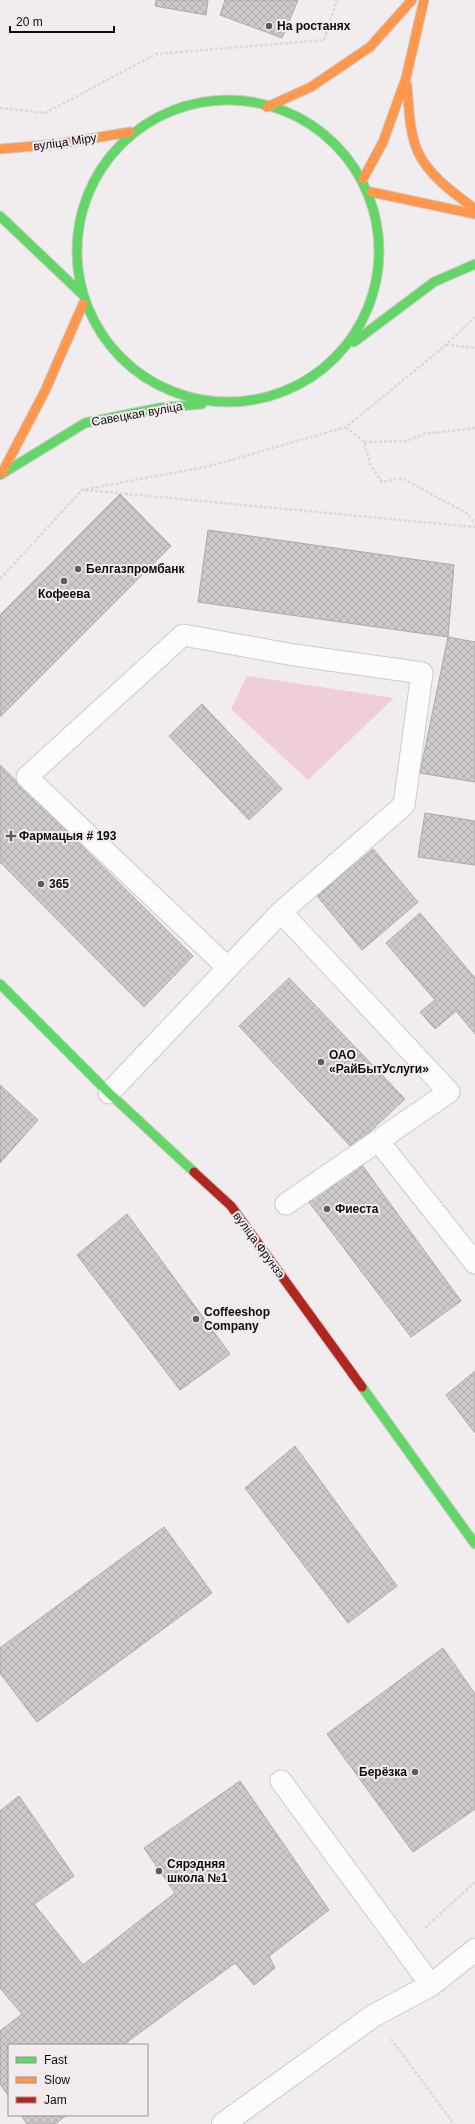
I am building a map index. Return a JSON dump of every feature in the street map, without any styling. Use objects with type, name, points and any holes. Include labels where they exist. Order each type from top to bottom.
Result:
[{"type":"main road","points":[[267,107],[311,87],[370,47],[412,0]]},
{"type":"main road","points":[[363,179],[383,142],[406,78],[424,0]]},
{"type":"main road","points":[[406,78],[411,124],[421,158],[454,194],[475,209]]},
{"type":"main road","points":[[213,403],[145,378],[117,353],[96,326],[83,304],[76,249],[82,209],[96,174],[130,132],[157,116],[208,100],[232,100],[267,107],[329,139],[349,160],[371,192],[378,216],[379,245],[376,286],[366,315],[344,350]]},
{"type":"main road","name":"вуліца Міру","points":[[0,149],[59,144],[130,132]]},
{"type":"main road","points":[[371,192],[475,214]]},
{"type":"main road","points":[[0,216],[82,294]]},
{"type":"main road","points":[[344,350],[434,282],[475,264]]},
{"type":"main road","name":"Савецкая вуліца","points":[[1,474],[45,391],[83,304]]},
{"type":"main road","name":"Савецкая вуліца","points":[[1,474],[85,423],[158,408],[249,401],[285,392],[321,373],[344,350]]},
{"type":"main road","name":"вуліца Фрунзэ","points":[[0,984],[109,1093],[231,1206],[475,1544]]},
{"type":"street","points":[[223,2124],[373,2016],[431,1985],[475,1950]]},
{"type":"lane","points":[[109,1093],[228,968],[281,912],[404,805],[422,673],[294,656],[183,635],[27,777],[228,968]]},
{"type":"lane","points":[[281,912],[449,1092],[379,1142],[286,1204]]},
{"type":"lane","points":[[379,1142],[475,1263]]},
{"type":"lane","points":[[281,1780],[431,1985]]},
{"type":"path","points":[[0,108],[45,113],[156,54],[324,40],[337,0]]},
{"type":"path","points":[[0,580],[82,490],[210,466],[346,427],[446,345],[475,317]]},
{"type":"path","points":[[446,345],[475,348]]},
{"type":"path","points":[[346,427],[364,442],[370,464],[382,482],[402,478],[468,514],[475,524]]},
{"type":"path","points":[[364,442],[407,441],[424,434],[475,428]]},
{"type":"path","points":[[82,490],[475,527]]},
{"type":"path","points":[[373,2016],[454,2124]]},
{"type":"shaded area","points":[[247,676],[394,698],[308,780],[231,709]]},
{"type":"building","points":[[156,0],[208,0],[206,15],[155,6]]},
{"type":"building","name":"На ростанях","points":[[225,0],[298,0],[282,38],[220,15]]},
{"type":"building","points":[[120,494],[171,546],[0,717],[0,615]]},
{"type":"building","points":[[208,530],[454,565],[448,637],[198,602]]},
{"type":"building","points":[[448,637],[475,642],[475,782],[420,773]]},
{"type":"building","points":[[202,704],[282,789],[249,820],[169,736]]},
{"type":"building","points":[[0,765],[193,956],[144,1007],[0,862]]},
{"type":"building","points":[[425,813],[475,821],[475,865],[418,857]]},
{"type":"building","points":[[373,849],[418,902],[362,950],[317,896]]},
{"type":"building","points":[[420,913],[475,978],[475,1034],[456,1011],[435,1029],[420,1012],[435,1000],[386,943]]},
{"type":"building","name":"ОАО «РайБытУслуги»","points":[[289,978],[405,1099],[352,1148],[239,1026]]},
{"type":"building","points":[[0,1085],[38,1120],[0,1163]]},
{"type":"building","points":[[359,1161],[461,1301],[411,1337],[309,1202]]},
{"type":"building","points":[[127,1214],[230,1354],[180,1390],[77,1255]]},
{"type":"building","points":[[475,1371],[475,1433],[446,1395]]},
{"type":"building","points":[[295,1446],[397,1586],[348,1623],[245,1488]]},
{"type":"building","points":[[164,1527],[212,1593],[37,1722],[0,1673],[0,1648]]},
{"type":"building","name":"Берёзка","points":[[443,1648],[475,1694],[475,1809],[413,1852],[327,1734]]},
{"type":"building","points":[[240,1781],[329,1910],[269,1956],[275,1968],[254,1985],[235,1963],[124,2044],[8,2044],[8,2096],[0,2084],[0,2031],[22,2014],[0,1988],[0,1811],[19,1796],[74,1876],[34,1904],[83,1965],[175,1893],[144,1848]]},
{"type":"building","points":[[22,2116],[66,2116],[55,2124],[27,2124]]},
{"type":"traffic: fast","points":[[228,100],[257,103],[286,111],[312,125],[335,144],[354,167],[368,193],[376,222],[379,251],[376,280],[368,309],[354,335],[335,358],[312,377],[286,391],[257,399],[228,402],[199,399],[170,391],[144,377],[121,358],[102,335],[88,309],[80,280],[77,251],[80,222],[88,193],[102,167],[121,144],[144,125],[170,111],[199,103],[228,100]]},
{"type":"traffic: fast","points":[[0,216],[82,294]]},
{"type":"traffic: fast","points":[[354,342],[434,282],[475,264]]},
{"type":"traffic: fast","points":[[0,475],[85,423],[159,408],[202,404]]},
{"type":"traffic: fast","points":[[0,984],[109,1093],[194,1172]]},
{"type":"traffic: fast","points":[[362,1387],[475,1544]]},
{"type":"traffic: slow","points":[[267,107],[311,87],[370,47],[412,0]]},
{"type":"traffic: slow","points":[[363,179],[383,142],[406,78],[424,0]]},
{"type":"traffic: slow","points":[[407,85],[411,128],[418,152],[423,161],[436,177],[451,191],[475,209]]},
{"type":"traffic: slow","points":[[0,149],[59,144],[130,132]]},
{"type":"traffic: slow","points":[[371,192],[475,214]]},
{"type":"traffic: slow","points":[[2,473],[45,391],[83,304]]},
{"type":"traffic: jam","points":[[194,1172],[231,1206],[362,1387]]},
{"type":"place","name":"На ростанях","points":[[269,26]]},
{"type":"place","name":"Белгазпромбанк","points":[[78,569]]},
{"type":"place","name":"Кофеева","points":[[64,581]]},
{"type":"place","name":"Фармацыя # 193","points":[[11,836]]},
{"type":"place","name":"365","points":[[41,884]]},
{"type":"place","name":"ОАО «РайБытУслуги»","points":[[321,1062]]},
{"type":"place","name":"Фиеста","points":[[327,1209]]},
{"type":"place","name":"Coffeeshop Company","points":[[196,1319]]},
{"type":"place","name":"Берёзка","points":[[415,1772]]},
{"type":"place","name":"Сярэдняя школа №1","points":[[159,1871]]}]
